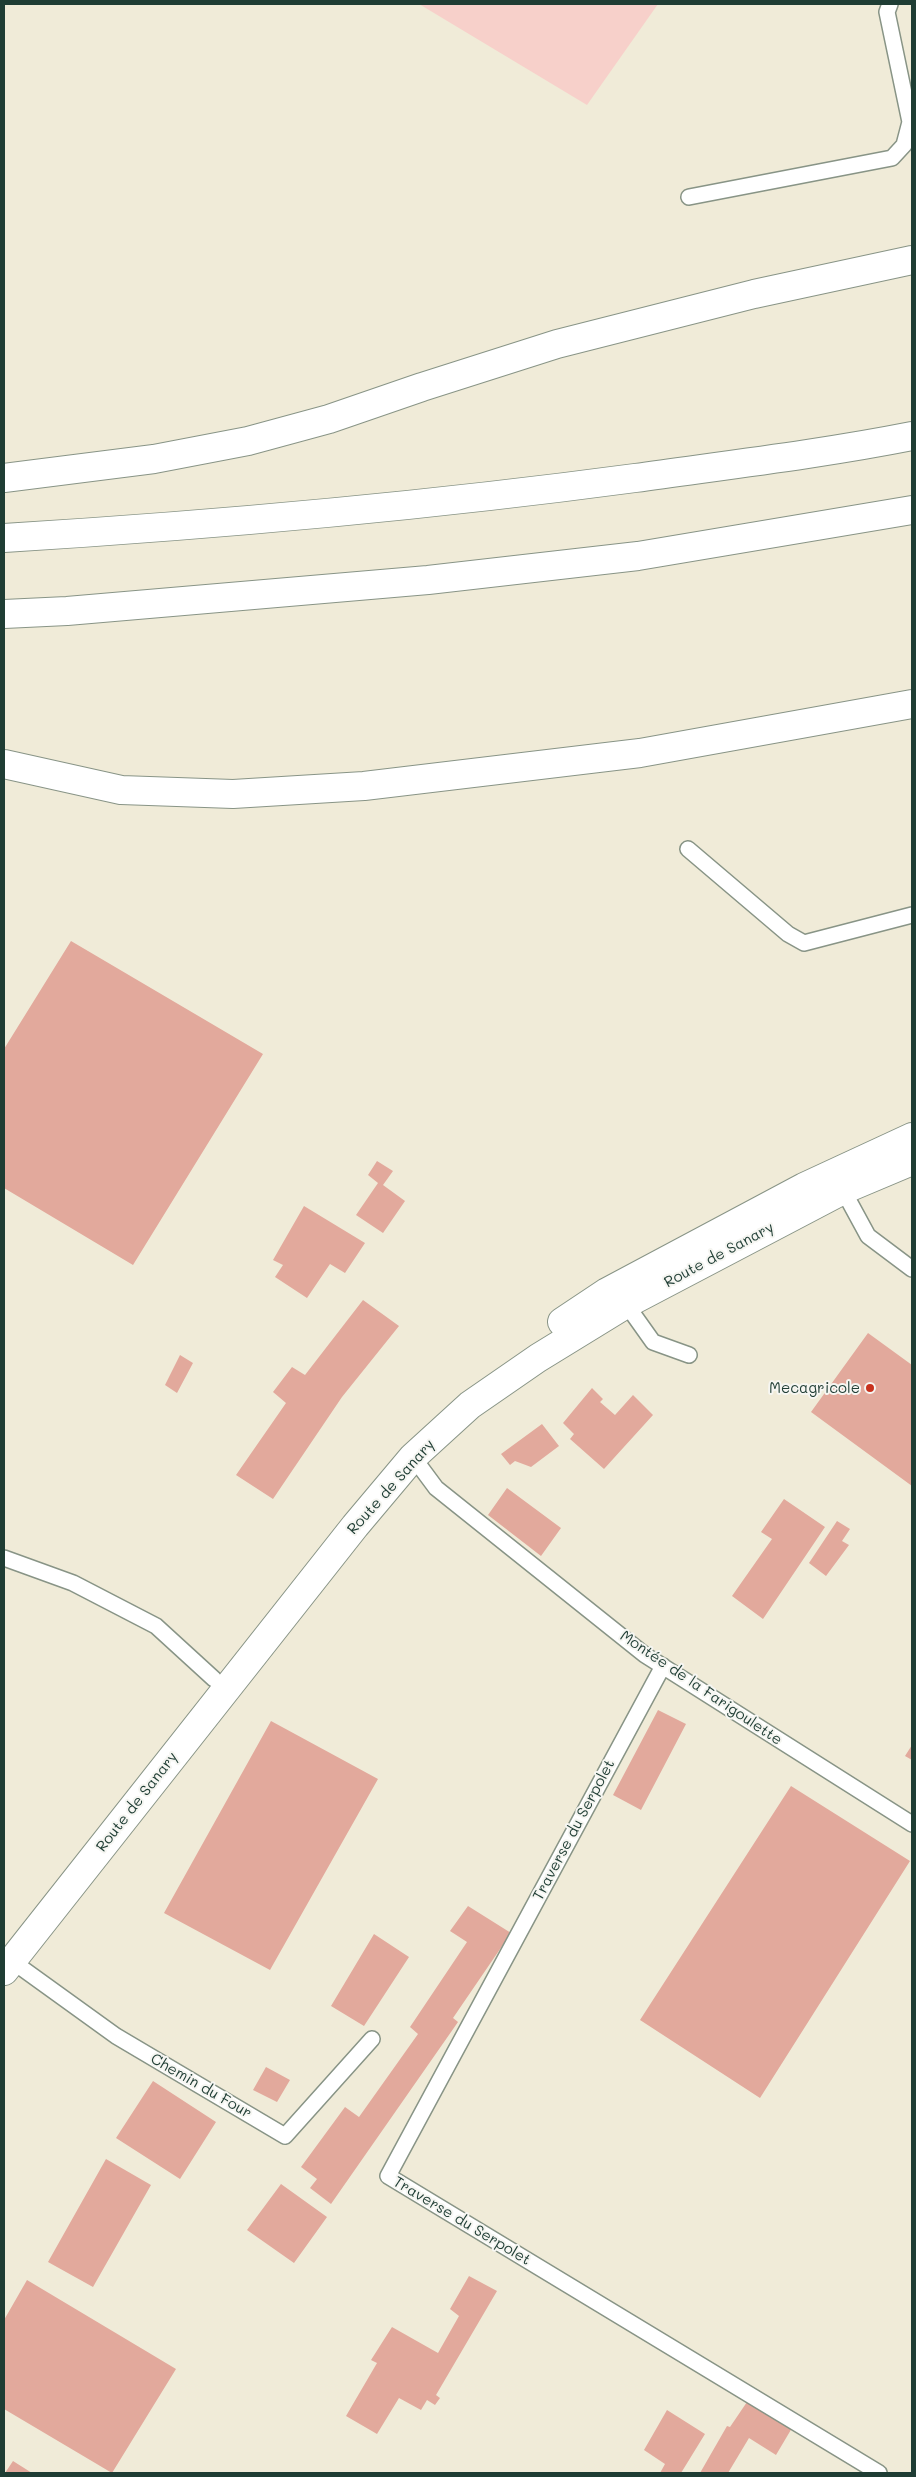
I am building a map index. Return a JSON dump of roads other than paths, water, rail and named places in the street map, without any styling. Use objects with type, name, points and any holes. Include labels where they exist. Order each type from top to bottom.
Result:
[{"type":"main road","points":[[4,478],[154,459],[248,441],[330,419],[556,344],[754,294],[912,260]]},
{"type":"main road","points":[[4,538],[293,516],[515,494],[737,464],[912,436]]},
{"type":"main road","points":[[4,614],[67,611],[428,580],[638,556],[912,510]]},
{"type":"main road","points":[[4,764],[120,790],[233,794],[355,787],[640,753],[912,704]]},
{"type":"main road","name":"Route de Sanary","points":[[6,1958],[214,1678],[340,1515],[398,1448],[454,1394],[608,1292],[804,1187],[912,1137]]},
{"type":"main road","name":"Route de Sanary","points":[[6,1958],[355,1526],[413,1457],[470,1405],[538,1358],[626,1304],[843,1190],[912,1161]]},
{"type":"lane","points":[[689,197],[892,158],[904,145],[910,122],[887,12],[890,4]]},
{"type":"lane","points":[[688,849],[788,934],[804,944],[912,915]]},
{"type":"lane","points":[[843,1190],[868,1236],[912,1269]]},
{"type":"lane","points":[[626,1304],[653,1342],[689,1355]]},
{"type":"lane","name":"Montée de la Farigoulette","points":[[413,1457],[436,1488],[645,1655],[912,1824]]},
{"type":"lane","points":[[4,1558],[74,1583],[156,1626],[214,1678]]},
{"type":"lane","name":"Traverse du Serpolet","points":[[663,1666],[388,2176],[879,2473]]},
{"type":"lane","name":"Chemin du Four","points":[[6,1958],[116,2036],[285,2136],[372,2040]]},
{"type":"place","name":"Mecagricole","points":[[870,1388]]}]
